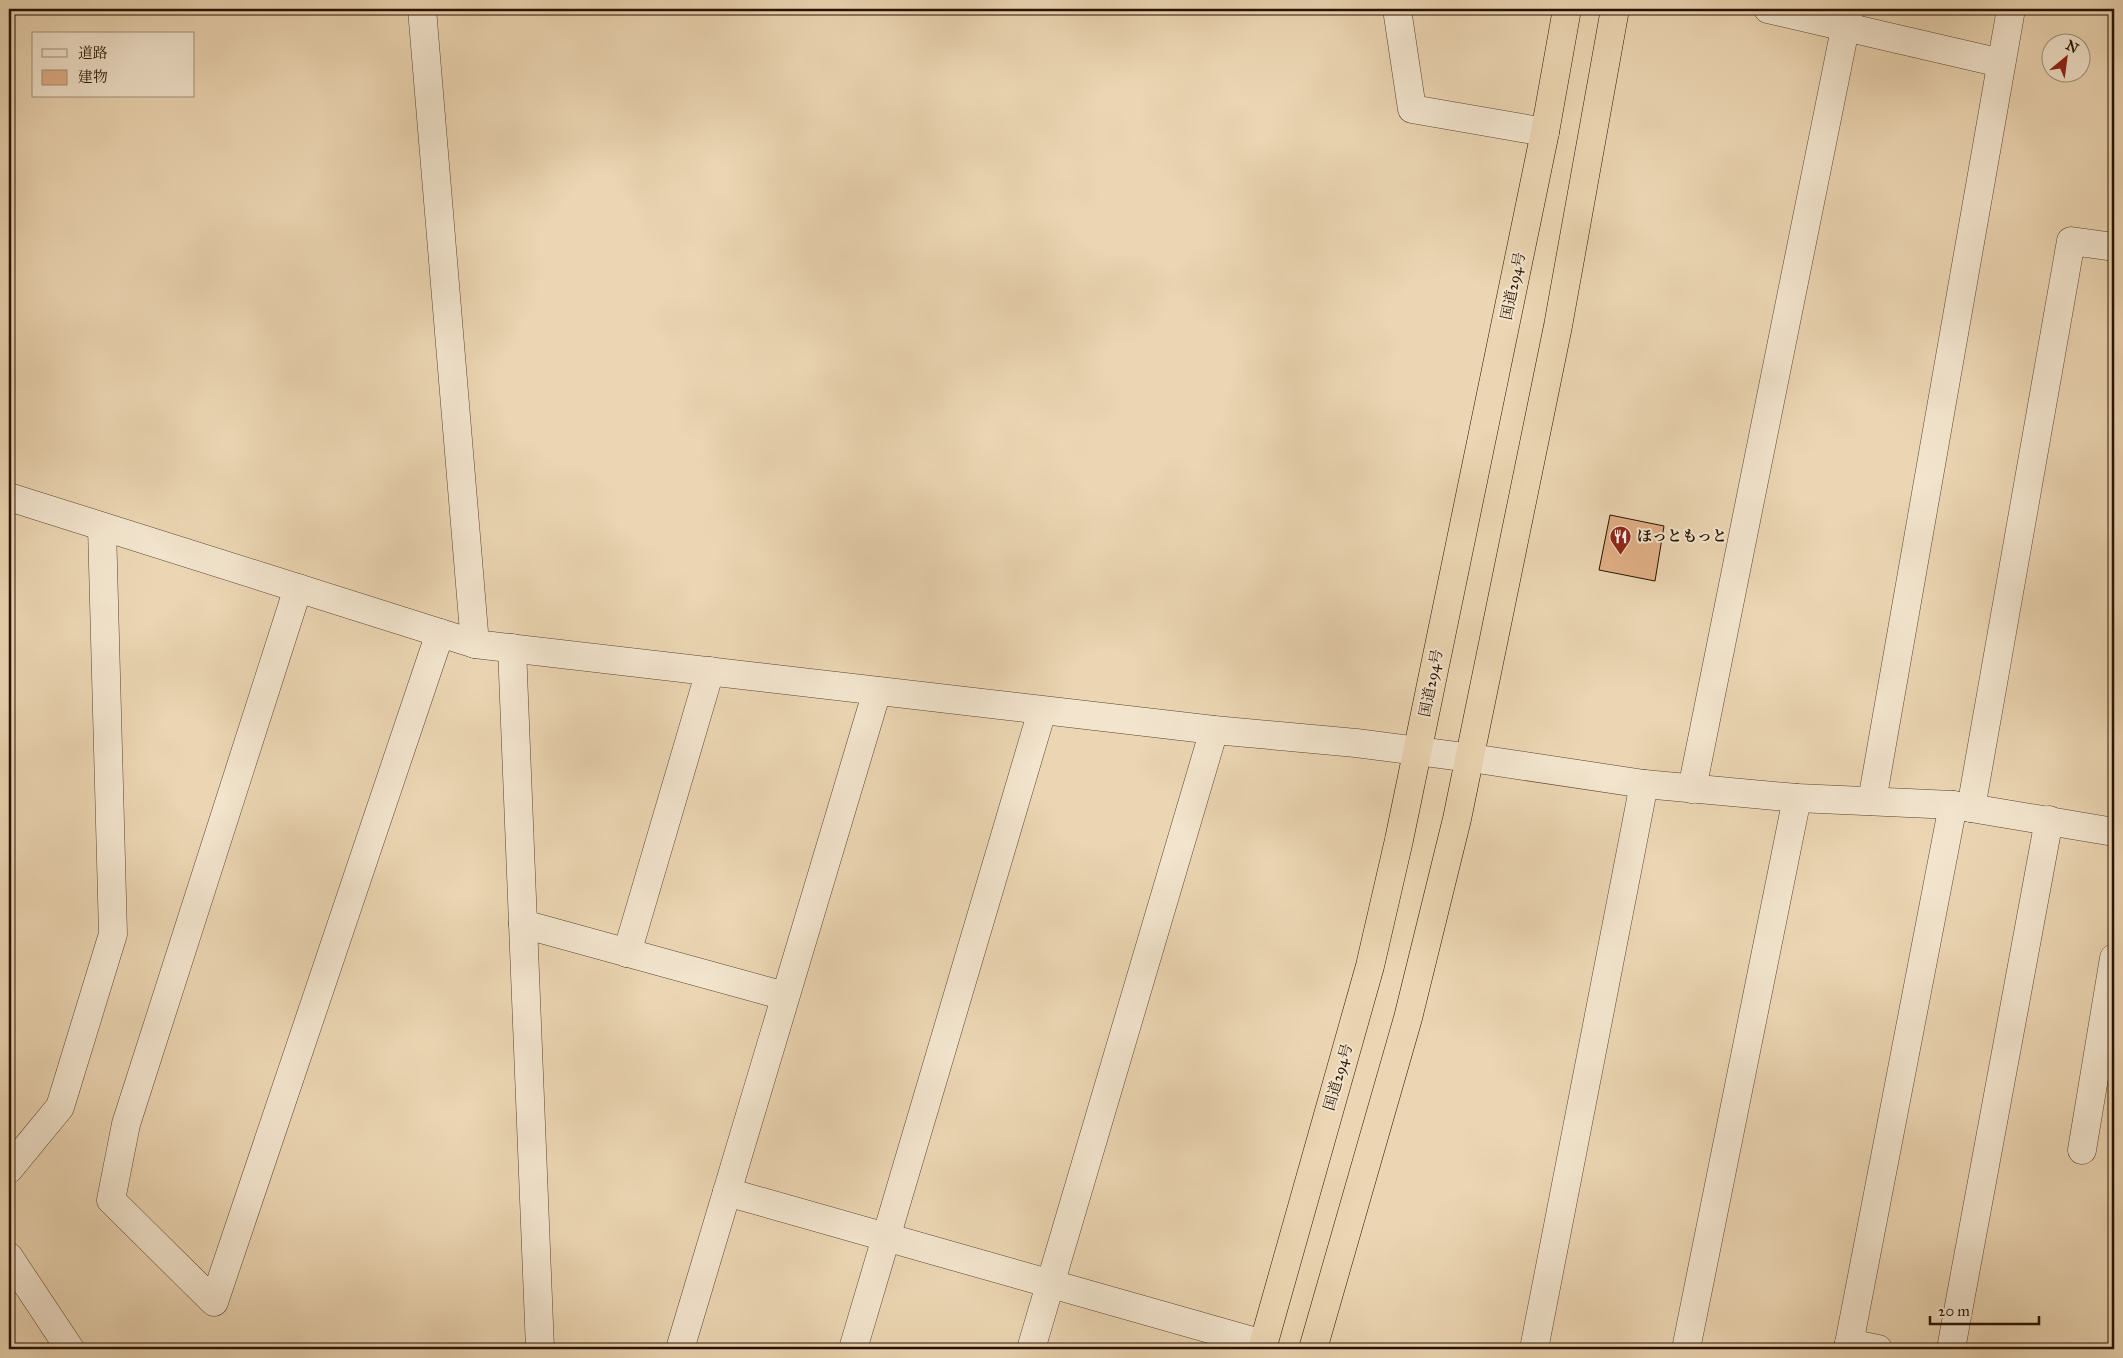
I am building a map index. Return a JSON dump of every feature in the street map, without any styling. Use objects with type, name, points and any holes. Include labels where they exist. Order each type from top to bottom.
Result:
[{"type":"highway","name":"国道294号","points":[[1262,1347],[1370,966],[1417,752],[1545,132],[1567,9]]},
{"type":"highway","points":[[1312,1349],[1408,1018],[1434,918],[1471,758],[1558,326],[1616,9]]},
{"type":"street","points":[[422,9],[475,644]]},
{"type":"street","points":[[1397,9],[1412,108],[1545,132]]},
{"type":"street","points":[[1768,9],[1847,17],[2001,63]]},
{"type":"street","points":[[1872,801],[2011,9]]},
{"type":"street","points":[[1692,789],[1847,17]]},
{"type":"street","points":[[1878,1349],[1848,1346],[1962,806],[2071,240],[2114,247]]},
{"type":"street","points":[[9,497],[475,644],[1042,711],[1356,743],[1644,784],[1796,798],[1962,806],[2114,832]]},
{"type":"street","points":[[9,1169],[60,1107],[112,934],[102,526]]},
{"type":"street","points":[[298,588],[126,1124],[111,1200],[214,1302],[440,633]]},
{"type":"street","points":[[512,648],[540,1349]]},
{"type":"street","points":[[627,953],[710,671]]},
{"type":"street","points":[[680,1349],[877,691]]},
{"type":"street","points":[[853,1349],[1042,711]]},
{"type":"street","points":[[1031,1349],[1214,730]]},
{"type":"street","points":[[1534,1349],[1644,784]]},
{"type":"street","points":[[1686,1349],[1796,798]]},
{"type":"street","points":[[1951,1349],[2049,820]]},
{"type":"street","points":[[523,924],[785,996]]},
{"type":"street","points":[[2082,1150],[2114,958]]},
{"type":"street","points":[[727,1192],[1050,1283],[1262,1347]]},
{"type":"street","points":[[9,1257],[70,1349]]},
{"type":"building","points":[[1610,515],[1664,526],[1655,581],[1599,570]]},
{"type":"place","name":"ほっともっと","points":[[1621,555]]}]
